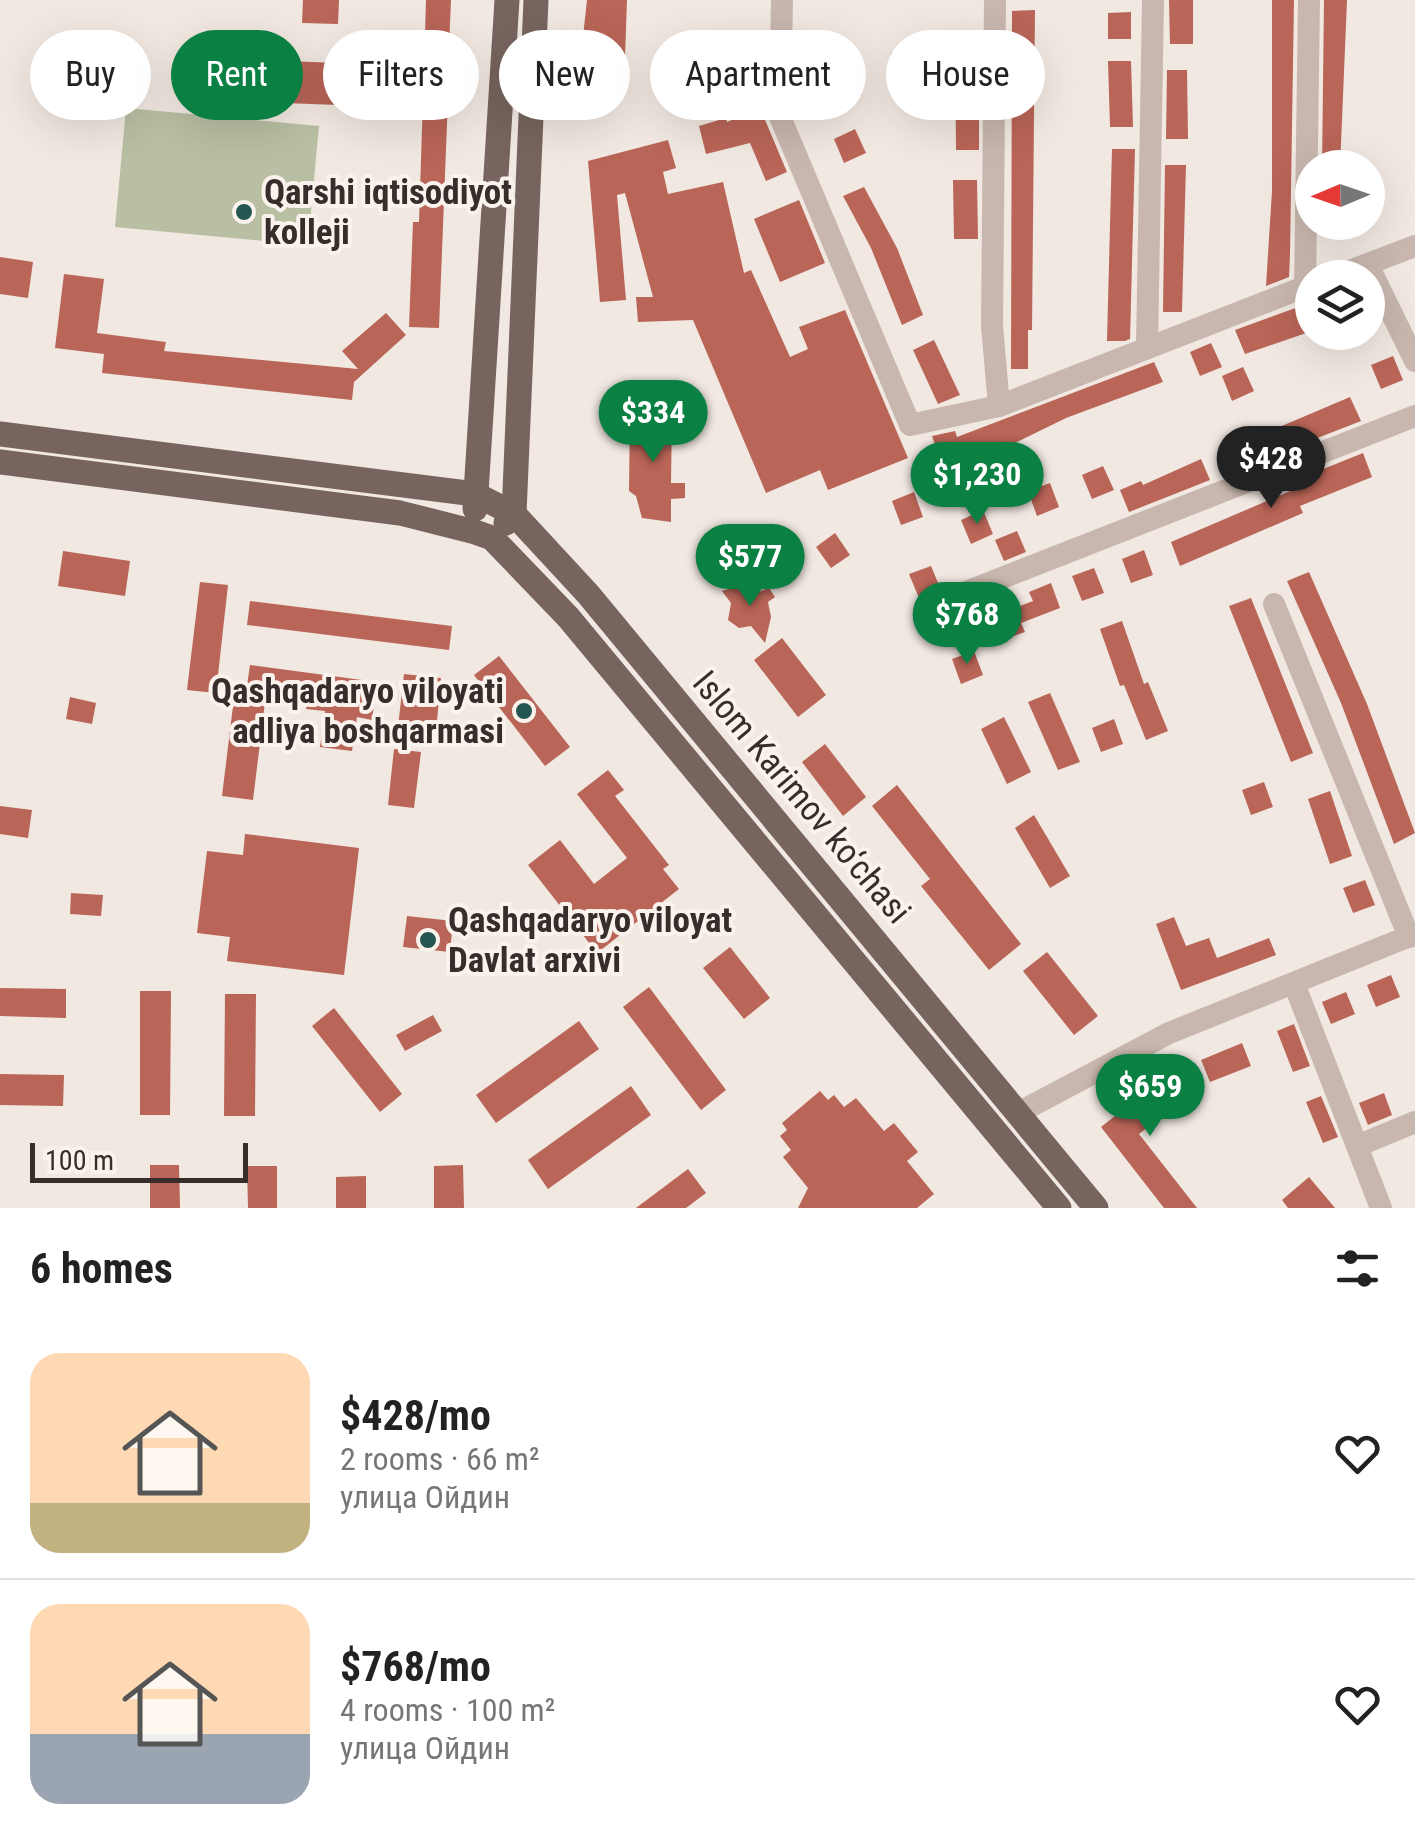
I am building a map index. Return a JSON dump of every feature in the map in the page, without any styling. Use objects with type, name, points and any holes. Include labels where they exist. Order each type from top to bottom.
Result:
[{"type":"main road","points":[[484,535],[475,494],[507,0]]},
{"type":"main road","points":[[0,462],[400,513],[484,535],[514,514],[536,0]]},
{"type":"main road","name":"Islom Karimov ko‘chasi","points":[[0,434],[475,494],[514,514],[588,594],[1096,1208]]},
{"type":"main road","name":"Islom Karimov ko‘chasi","points":[[484,535],[568,617],[1059,1208]]},
{"type":"main road","points":[[736,823],[758,801]]},
{"type":"street","points":[[781,30],[782,0]]},
{"type":"street","points":[[996,0],[992,326],[999,406]]},
{"type":"street","points":[[1147,348],[1153,0]]},
{"type":"street","points":[[1309,0],[1309,260]]},
{"type":"street","points":[[781,120],[910,425],[999,406],[1295,290]]},
{"type":"street","points":[[1380,260],[1415,246]]},
{"type":"street","points":[[1385,300],[1415,361]]},
{"type":"street","points":[[966,592],[1415,416]]},
{"type":"street","points":[[1018,1112],[1169,1033],[1295,986],[1412,935],[1274,604]]},
{"type":"street","points":[[1295,986],[1381,1208]]},
{"type":"street","points":[[1357,1146],[1415,1122]]},
{"type":"green space","points":[[151,110],[171,112],[171,120],[255,120],[319,126],[308,245],[115,227],[125,120],[151,120]]},
{"type":"building","points":[[303,0],[339,0],[338,24],[302,23]]},
{"type":"building","points":[[426,0],[451,0],[450,30],[425,30]]},
{"type":"building","points":[[587,0],[627,0],[626,30],[584,30]]},
{"type":"building","points":[[1169,0],[1193,0],[1193,44],[1170,44]]},
{"type":"building","points":[[1272,0],[1294,0],[1290,254],[1289,277],[1266,286],[1272,191]]},
{"type":"building","points":[[1324,0],[1347,0],[1341,150],[1322,150]]},
{"type":"building","points":[[1035,10],[1035,30],[1012,30],[1012,11]]},
{"type":"building","points":[[1131,12],[1131,39],[1108,39],[1108,13]]},
{"type":"building","points":[[1108,61],[1131,61],[1133,127],[1110,127]]},
{"type":"building","points":[[303,62],[323,62],[323,104],[303,104]]},
{"type":"building","points":[[1167,70],[1187,70],[1188,139],[1166,139]]},
{"type":"building","points":[[422,120],[447,120],[439,328],[409,327],[413,222],[419,222]]},
{"type":"building","points":[[719,120],[765,120],[787,172],[766,181],[750,143],[706,154],[699,126]]},
{"type":"building","points":[[956,120],[979,120],[979,150],[956,150]]},
{"type":"building","points":[[1012,120],[1034,120],[1032,330],[1028,330],[1028,369],[1011,369]]},
{"type":"building","points":[[855,129],[866,153],[844,163],[834,139]]},
{"type":"building","points":[[668,140],[676,168],[663,172],[668,194],[723,182],[744,273],[751,270],[790,357],[808,349],[799,327],[845,310],[908,458],[828,490],[820,470],[766,493],[693,320],[638,322],[636,297],[653,297],[625,193],[617,195],[626,300],[600,302],[588,161]]},
{"type":"building","points":[[1112,149],[1135,149],[1130,339],[1125,341],[1107,341]]},
{"type":"building","points":[[1165,165],[1186,165],[1182,312],[1163,312]]},
{"type":"building","points":[[953,180],[977,180],[978,239],[954,239]]},
{"type":"building","points":[[864,187],[897,248],[923,315],[902,325],[871,248],[843,196]]},
{"type":"building","points":[[799,200],[825,263],[780,282],[754,219]]},
{"type":"building","points":[[0,257],[33,262],[28,298],[0,294]]},
{"type":"building","points":[[64,274],[104,279],[97,333],[166,342],[164,351],[358,369],[342,351],[386,313],[406,335],[354,382],[352,400],[102,373],[104,354],[55,348]]},
{"type":"building","points":[[1295,308],[1295,337],[1245,354],[1235,330]]},
{"type":"building","points":[[934,340],[960,395],[938,404],[913,350]]},
{"type":"building","points":[[1211,343],[1222,367],[1200,376],[1190,352]]},
{"type":"building","points":[[1393,356],[1403,380],[1381,389],[1371,365]]},
{"type":"building","points":[[1154,362],[1163,382],[980,456],[976,447],[940,460],[932,436],[955,431],[957,437]]},
{"type":"building","points":[[1243,367],[1254,391],[1232,401],[1222,376]]},
{"type":"building","points":[[1350,397],[1361,421],[1279,453],[1270,431]]},
{"type":"building","points":[[630,413],[672,413],[671,483],[685,483],[685,498],[671,499],[671,522],[642,518],[636,496],[629,491]]},
{"type":"building","points":[[1244,441],[1253,463],[1232,472],[1222,451]]},
{"type":"building","points":[[1363,453],[1372,477],[1300,506],[1303,513],[1180,566],[1171,542],[1309,483],[1306,476]]},
{"type":"building","points":[[1201,459],[1210,480],[1129,512],[1120,490],[1141,481],[1143,485]]},
{"type":"building","points":[[1103,466],[1114,490],[1092,499],[1082,475]]},
{"type":"building","points":[[1050,483],[1059,507],[1037,516],[1028,491]]},
{"type":"building","points":[[914,492],[923,517],[901,525],[892,501]]},
{"type":"building","points":[[983,510],[993,534],[971,544],[961,520]]},
{"type":"building","points":[[1017,531],[1026,552],[1004,561],[995,540]]},
{"type":"building","points":[[835,533],[850,555],[831,568],[816,547]]},
{"type":"building","points":[[1144,550],[1153,575],[1131,583],[1122,559]]},
{"type":"building","points":[[63,551],[130,561],[125,596],[58,586]]},
{"type":"building","points":[[931,566],[941,590],[919,598],[909,574]]},
{"type":"building","points":[[1094,568],[1104,593],[1082,601],[1072,576]]},
{"type":"building","points":[[1309,572],[1367,704],[1415,833],[1394,844],[1341,703],[1287,581]]},
{"type":"building","points":[[200,582],[228,585],[216,693],[187,690]]},
{"type":"building","points":[[1051,583],[1060,608],[1021,623],[1025,632],[1003,640],[994,616],[1033,601],[1029,592]]},
{"type":"building","points":[[742,585],[759,592],[769,588],[775,597],[768,602],[771,617],[765,643],[751,626],[739,628],[728,620],[731,603],[722,591]]},
{"type":"building","points":[[1251,598],[1313,753],[1291,762],[1229,606]]},
{"type":"building","points":[[250,601],[452,626],[449,650],[247,625]]},
{"type":"building","points":[[1122,621],[1144,684],[1148,682],[1168,731],[1146,740],[1124,685],[1120,686],[1100,629]]},
{"type":"building","points":[[782,638],[826,695],[798,717],[754,660]]},
{"type":"building","points":[[974,651],[983,675],[961,684],[952,659]]},
{"type":"building","points":[[499,656],[570,747],[545,766],[474,675]]},
{"type":"building","points":[[250,665],[377,682],[372,720],[357,717],[352,751],[320,747],[325,711],[306,709],[308,700],[266,694],[253,800],[222,796],[234,698],[245,699]]},
{"type":"building","points":[[404,674],[441,678],[436,731],[398,727]]},
{"type":"building","points":[[1050,693],[1080,762],[1058,770],[1028,702]]},
{"type":"building","points":[[70,697],[96,703],[92,724],[66,719]]},
{"type":"building","points":[[1004,717],[1031,772],[1007,784],[981,729]]},
{"type":"building","points":[[1114,719],[1123,744],[1101,752],[1092,728]]},
{"type":"building","points":[[825,744],[866,797],[843,816],[802,762]]},
{"type":"building","points":[[394,749],[421,752],[414,808],[388,805]]},
{"type":"building","points":[[608,770],[624,790],[615,796],[669,865],[663,869],[679,889],[597,953],[528,865],[560,840],[594,884],[627,858],[577,794]]},
{"type":"building","points":[[1264,782],[1273,807],[1251,815],[1242,790]]},
{"type":"building","points":[[897,785],[1021,944],[989,970],[921,886],[930,879],[872,806]]},
{"type":"building","points":[[1330,791],[1352,856],[1330,864],[1308,799]]},
{"type":"building","points":[[0,806],[32,810],[28,838],[0,834]]},
{"type":"building","points":[[1034,815],[1070,876],[1050,888],[1015,828]]},
{"type":"building","points":[[245,834],[359,848],[344,975],[227,961],[230,937],[197,933],[207,851],[243,855]]},
{"type":"building","points":[[1365,880],[1375,905],[1353,913],[1343,888]]},
{"type":"building","points":[[71,893],[103,895],[101,916],[70,914]]},
{"type":"building","points":[[407,916],[453,921],[450,952],[403,947]]},
{"type":"building","points":[[1174,917],[1186,946],[1209,938],[1217,958],[1269,938],[1276,955],[1181,990],[1156,924]]},
{"type":"building","points":[[730,947],[770,998],[744,1019],[703,968]]},
{"type":"building","points":[[1047,952],[1098,1016],[1074,1035],[1023,971]]},
{"type":"building","points":[[1391,975],[1400,997],[1376,1007],[1367,985]]},
{"type":"building","points":[[649,987],[726,1090],[701,1110],[623,1007]]},
{"type":"building","points":[[0,988],[66,989],[66,1018],[0,1016]]},
{"type":"building","points":[[140,991],[171,991],[170,1115],[140,1115]]},
{"type":"building","points":[[1346,992],[1355,1014],[1331,1024],[1322,1002]]},
{"type":"building","points":[[225,994],[256,994],[255,1116],[224,1116]]},
{"type":"building","points":[[334,1008],[402,1094],[380,1112],[312,1026]]},
{"type":"building","points":[[433,1015],[442,1031],[405,1051],[396,1035]]},
{"type":"building","points":[[579,1021],[599,1049],[496,1123],[476,1095]]},
{"type":"building","points":[[1294,1024],[1310,1066],[1293,1072],[1277,1031]]},
{"type":"building","points":[[1242,1043],[1251,1066],[1210,1082],[1201,1060]]},
{"type":"building","points":[[1173,1070],[1191,1093],[1139,1134],[1197,1208],[1164,1208],[1101,1127]]},
{"type":"building","points":[[0,1074],[64,1075],[63,1106],[0,1105]]},
{"type":"building","points":[[631,1086],[651,1115],[548,1189],[528,1160]]},
{"type":"building","points":[[820,1091],[828,1100],[834,1095],[844,1107],[856,1098],[884,1131],[894,1123],[918,1152],[907,1161],[934,1194],[917,1208],[798,1208],[808,1188],[783,1157],[791,1150],[780,1136],[787,1130],[782,1123]]},
{"type":"building","points":[[1384,1093],[1392,1115],[1368,1125],[1359,1103]]},
{"type":"building","points":[[1321,1096],[1338,1137],[1323,1143],[1306,1102]]},
{"type":"building","points":[[150,1165],[179,1165],[180,1208],[150,1208]]},
{"type":"building","points":[[463,1165],[464,1208],[434,1208],[434,1166]]},
{"type":"building","points":[[247,1166],[277,1166],[277,1208],[248,1208]]},
{"type":"building","points":[[688,1169],[706,1193],[686,1208],[636,1208]]},
{"type":"building","points":[[366,1176],[366,1208],[336,1208],[336,1177]]},
{"type":"building","points":[[1309,1177],[1335,1208],[1288,1208],[1282,1200]]},
{"type":"place","name":"Qarshi iqtisodiyot kolleji","points":[[244,212]]},
{"type":"place","name":"Qashqadaryo viloyati adliya boshqarmasi","points":[[524,711]]},
{"type":"place","name":"Qashqadaryo viloyat Davlat arxivi","points":[[428,940]]}]
